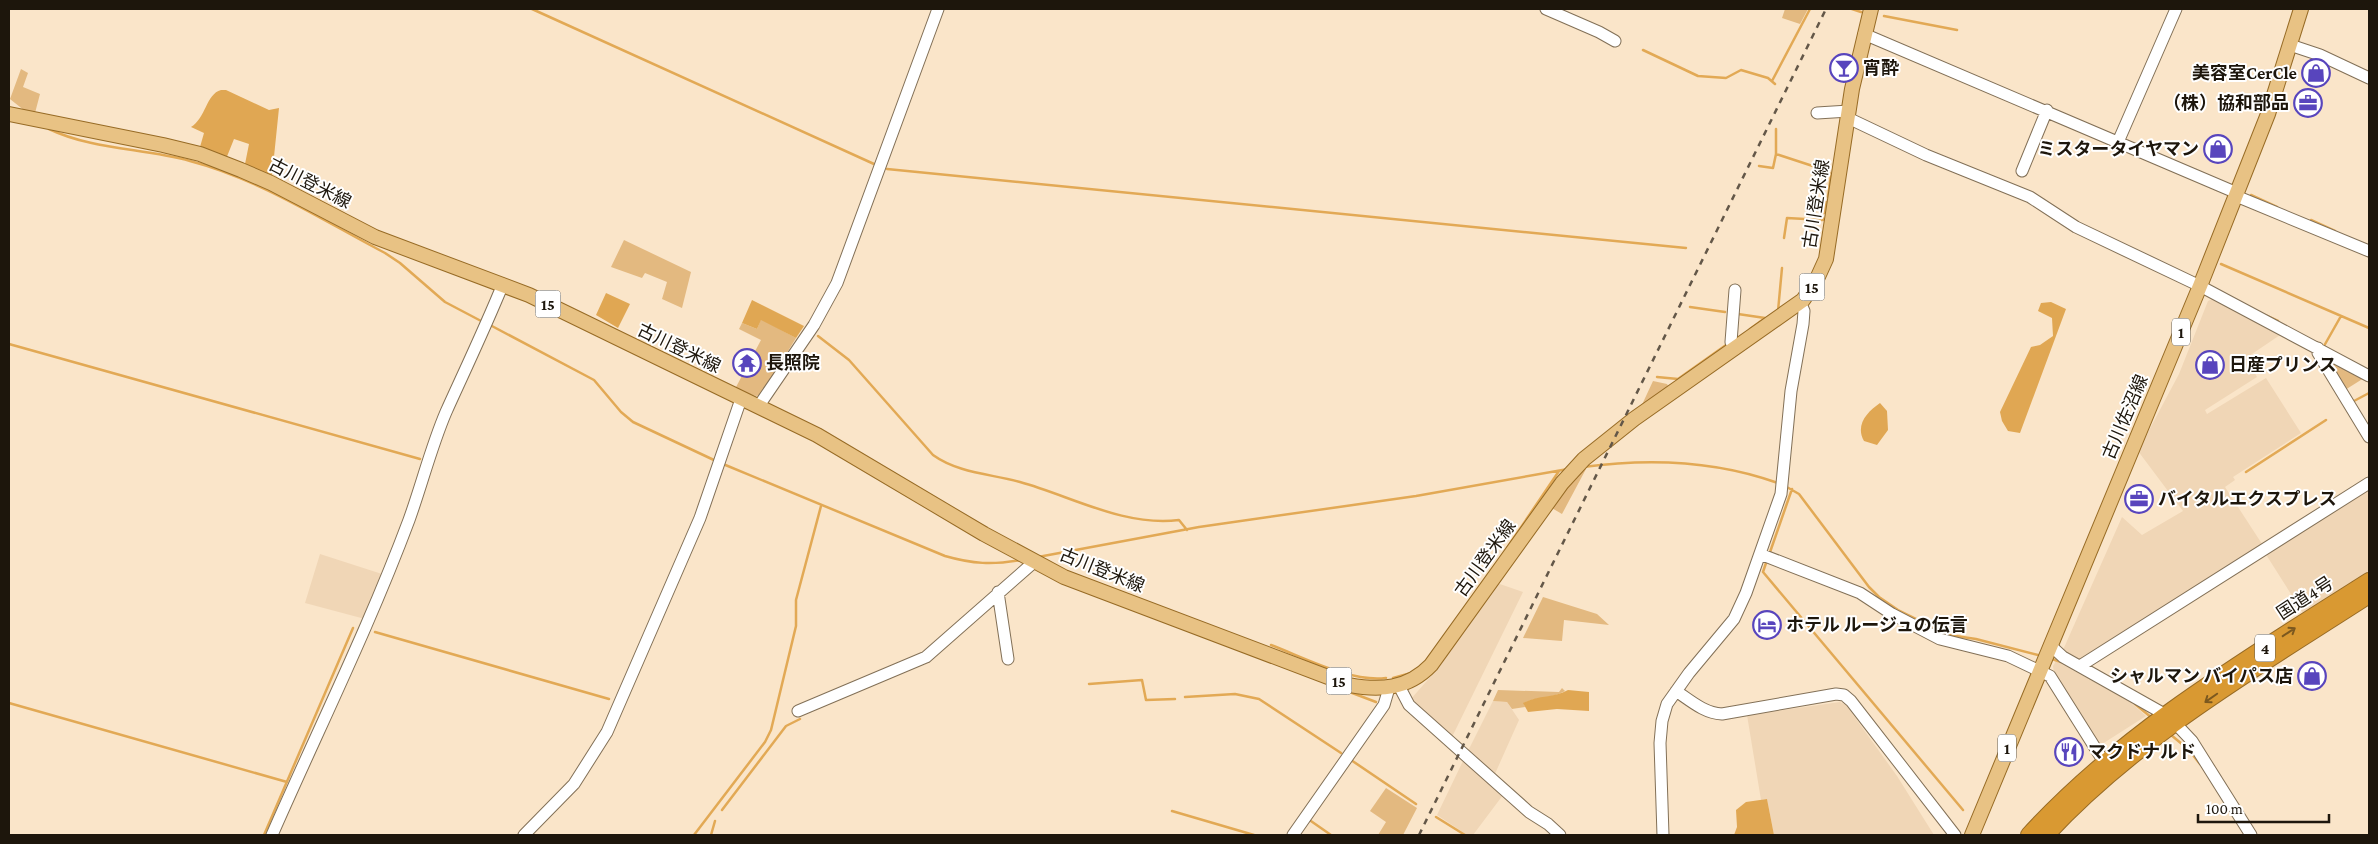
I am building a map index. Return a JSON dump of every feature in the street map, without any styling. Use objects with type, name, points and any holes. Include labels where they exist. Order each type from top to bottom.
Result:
[{"type":"highway","name":"国道4号","points":[[2046,835],[2164,723],[2220,677],[2369,580]]},
{"type":"highway","name":"国道4号","points":[[2028,835],[2104,762],[2369,595]]},
{"type":"main road","name":"古川登米線","points":[[9,114],[114,134],[213,158],[271,183],[375,237],[436,262],[503,284],[577,318],[851,454],[1029,559],[1098,590],[1348,685],[1371,689],[1394,687],[1422,674],[1431,665],[1564,481],[1584,459],[1634,419],[1800,302],[1816,280],[1826,259],[1848,115],[1864,34],[1871,9]]},
{"type":"main road","name":"古川佐沼線","points":[[1972,835],[2237,194],[2281,79],[2301,9]]},
{"type":"street","points":[[758,407],[814,325],[837,282],[938,9]]},
{"type":"street","points":[[1546,9],[1599,32],[1615,42]]},
{"type":"street","points":[[2118,142],[2176,9]]},
{"type":"street","points":[[1864,34],[2047,110],[2369,251]]},
{"type":"street","points":[[2290,46],[2320,55],[2369,78]]},
{"type":"street","points":[[2022,171],[2047,110]]},
{"type":"street","points":[[1816,113],[1848,115],[1926,155],[2030,197],[2076,227],[2200,286],[2369,376]]},
{"type":"street","points":[[272,835],[370,616],[410,518],[426,466],[446,413],[487,325],[503,284]]},
{"type":"street","points":[[1734,290],[1731,342],[1735,349]]},
{"type":"street","points":[[1663,835],[1660,743],[1662,721],[1667,704],[1676,691],[1734,620],[1765,556],[1782,483],[1791,391],[1804,317],[1804,311],[1800,302]]},
{"type":"street","points":[[2318,348],[2318,353],[2369,437]]},
{"type":"street","points":[[524,835],[574,784],[607,732],[700,518],[721,463],[741,399]]},
{"type":"street","points":[[2080,666],[2369,483]]},
{"type":"street","points":[[1765,556],[1860,593],[1892,614],[1940,639],[1989,650],[2063,657],[2080,666],[2192,741],[2251,835]]},
{"type":"street","points":[[798,711],[926,657],[998,592],[1029,559]]},
{"type":"street","points":[[998,592],[1008,659]]},
{"type":"street","points":[[2045,656],[2050,676],[2104,762]]},
{"type":"street","points":[[1293,835],[1384,705],[1394,687],[1409,705],[1529,812],[1548,824],[1560,835]]},
{"type":"street","points":[[1676,691],[1701,709],[1722,714],[1836,694],[1844,695],[1851,701],[1955,835]]},
{"type":"shaded area","points":[[1785,9],[1808,9],[1800,24],[1782,18]]},
{"type":"shaded area","points":[[21,69],[28,73],[23,87],[40,94],[35,113],[25,111],[10,99]]},
{"type":"shaded area","points":[[221,90],[226,90],[269,110],[279,108],[272,176],[245,164],[249,144],[234,139],[226,159],[200,147],[204,133],[191,127],[200,118],[212,96]]},
{"type":"shaded area","points":[[624,240],[691,272],[682,308],[662,299],[667,282],[645,273],[642,278],[611,267]]},
{"type":"shaded area","points":[[606,293],[630,304],[618,328],[596,315]]},
{"type":"shaded area","points":[[2214,298],[2283,333],[2246,358],[2257,377],[2205,410],[2207,414],[2266,378],[2301,433],[2233,477],[2235,480],[2225,487],[2264,547],[2078,662],[2063,650],[2122,517],[2142,535],[2183,511],[2138,451],[2179,374],[2208,301]]},
{"type":"shaded area","points":[[752,300],[804,326],[796,338],[761,320],[757,329],[742,323]]},
{"type":"shaded area","points":[[2051,302],[2066,309],[2020,433],[2008,431],[2002,421],[2000,412],[2031,347],[2040,345],[2053,336],[2052,318],[2038,311],[2041,303]]},
{"type":"shaded area","points":[[761,319],[796,338],[761,395],[756,396],[735,389],[761,340],[739,329],[742,323],[757,329]]},
{"type":"shaded area","points":[[2322,353],[2364,378],[2345,390]]},
{"type":"shaded area","points":[[1653,381],[1667,384],[1670,389],[1640,409]]},
{"type":"shaded area","points":[[1880,403],[1887,411],[1888,430],[1877,445],[1864,441],[1861,430],[1864,419]]},
{"type":"shaded area","points":[[1586,469],[1562,514],[1550,507],[1577,470]]},
{"type":"shaded area","points":[[2369,486],[2369,573],[2303,613],[2265,553]]},
{"type":"shaded area","points":[[320,554],[382,574],[365,619],[305,603]]},
{"type":"shaded area","points":[[1494,582],[1523,592],[1452,737],[1410,700],[1440,666]]},
{"type":"shaded area","points":[[1543,597],[1597,614],[1609,625],[1564,620],[1562,641],[1523,638]]},
{"type":"shaded area","points":[[2056,661],[2129,701],[2146,716],[2099,746],[2055,679],[2053,666]]},
{"type":"shaded area","points":[[1562,688],[1565,691],[1560,694],[1534,699],[1524,703],[1525,707],[1512,709],[1507,702],[1493,701],[1498,690],[1559,692]]},
{"type":"shaded area","points":[[1568,690],[1589,692],[1589,711],[1557,709],[1528,712],[1523,703],[1563,693]]},
{"type":"shaded area","points":[[1493,701],[1507,702],[1519,720],[1494,776],[1467,753]]},
{"type":"shaded area","points":[[1840,702],[1846,705],[1897,776],[1934,835],[1774,835],[1767,799],[1761,800],[1747,715]]},
{"type":"shaded area","points":[[1463,761],[1503,795],[1473,835],[1467,835],[1437,815]]},
{"type":"shaded area","points":[[1386,788],[1417,808],[1403,835],[1378,835],[1386,822],[1370,811]]},
{"type":"shaded area","points":[[1767,799],[1774,835],[1734,835],[1737,827],[1736,810],[1746,802]]},
{"type":"waterway","points":[[532,9],[874,164]]},
{"type":"waterway","points":[[1772,81],[1810,9]]},
{"type":"waterway","points":[[1852,9],[1861,12]]},
{"type":"waterway","points":[[1884,16],[1957,30]]},
{"type":"waterway","points":[[1643,50],[1698,76],[1726,78],[1741,70],[1768,78],[1775,84]]},
{"type":"waterway","points":[[49,129],[83,141],[190,161],[241,178],[290,201],[385,253],[400,263],[445,302],[483,322]]},
{"type":"waterway","points":[[1759,166],[1773,168],[1776,154],[1776,129]]},
{"type":"waterway","points":[[1776,154],[1828,171],[1831,175],[1828,197]]},
{"type":"waterway","points":[[887,169],[1686,248]]},
{"type":"waterway","points":[[2251,195],[2277,207]]},
{"type":"waterway","points":[[1824,213],[1826,202]]},
{"type":"waterway","points":[[1784,238],[1787,218],[1823,220],[1823,218]]},
{"type":"waterway","points":[[2311,220],[2335,231]]},
{"type":"waterway","points":[[2221,264],[2369,328]]},
{"type":"waterway","points":[[1778,311],[1782,268]]},
{"type":"waterway","points":[[1690,307],[1725,312]]},
{"type":"waterway","points":[[1738,314],[1765,318],[1750,329]]},
{"type":"waterway","points":[[2267,316],[2278,321]]},
{"type":"waterway","points":[[2324,346],[2341,316]]},
{"type":"waterway","points":[[490,325],[594,380],[621,412],[633,422],[716,461]]},
{"type":"waterway","points":[[818,336],[849,360],[933,455],[943,461],[953,466],[1020,482],[1118,515],[1158,521],[1179,520],[1187,530]]},
{"type":"waterway","points":[[9,344],[420,459]]},
{"type":"waterway","points":[[1657,377],[1678,379],[1726,345]]},
{"type":"waterway","points":[[2354,401],[2369,393]]},
{"type":"waterway","points":[[2246,472],[2326,420]]},
{"type":"waterway","points":[[1583,467],[1632,462],[1706,465],[1754,475],[1778,483]]},
{"type":"waterway","points":[[723,464],[945,556],[983,563],[1021,560]]},
{"type":"waterway","points":[[1038,557],[1199,527],[1416,496],[1568,469]]},
{"type":"waterway","points":[[1507,548],[1559,471]]},
{"type":"waterway","points":[[1785,486],[1799,494],[1869,587],[1879,597],[1898,610],[1949,635],[1976,639],[2042,656]]},
{"type":"waterway","points":[[1769,555],[1792,489]]},
{"type":"waterway","points":[[694,835],[765,742],[771,730],[796,626],[796,600],[821,506]]},
{"type":"waterway","points":[[1767,560],[1763,572],[1963,810]]},
{"type":"waterway","points":[[264,835],[353,628]]},
{"type":"waterway","points":[[375,632],[609,699]]},
{"type":"waterway","points":[[1271,645],[1343,673],[1373,679],[1386,678]]},
{"type":"waterway","points":[[2049,658],[2061,662]]},
{"type":"waterway","points":[[1393,678],[1411,673]]},
{"type":"waterway","points":[[1089,684],[1142,680],[1146,700],[1175,699]]},
{"type":"waterway","points":[[1347,691],[1376,702]]},
{"type":"waterway","points":[[1185,697],[1235,694],[1259,699],[1341,753]]},
{"type":"waterway","points":[[9,703],[287,782]]},
{"type":"waterway","points":[[2135,704],[2152,718]]},
{"type":"waterway","points":[[722,810],[786,726],[800,719]]},
{"type":"waterway","points":[[2171,735],[2188,749],[2200,764]]},
{"type":"waterway","points":[[1351,760],[1416,804]]},
{"type":"waterway","points":[[1172,811],[1254,835]]},
{"type":"waterway","points":[[1436,817],[1465,835]]},
{"type":"waterway","points":[[1308,819],[1331,835]]},
{"type":"waterway","points":[[711,835],[715,821]]},
{"type":"railway","points":[[1419,835],[1826,9]]},
{"type":"place","name":"宵酔","points":[[1844,68]]},
{"type":"place","name":"美容室CerCle","points":[[2316,73]]},
{"type":"place","name":"（株）協和部品","points":[[2308,103]]},
{"type":"place","name":"ミスタータイヤマン","points":[[2218,149]]},
{"type":"place","name":"長照院","points":[[747,363]]},
{"type":"place","name":"日産プリンス","points":[[2210,365]]},
{"type":"place","name":"バイタルエクスプレス","points":[[2139,499]]},
{"type":"place","name":"ホテル ルージュの伝言","points":[[1767,625]]},
{"type":"place","name":"シャルマン バイパス店","points":[[2312,676]]},
{"type":"place","name":"マクドナルド","points":[[2069,752]]}]
